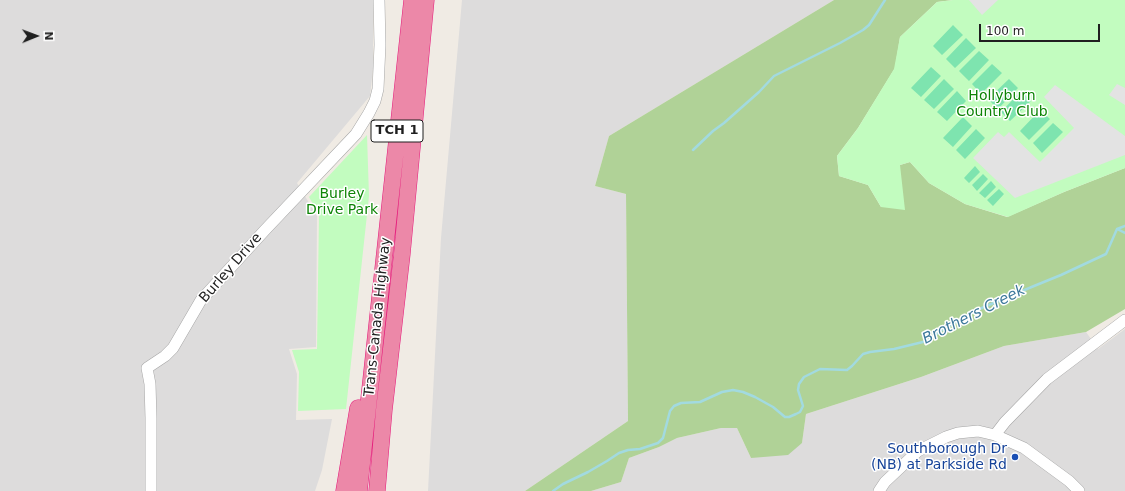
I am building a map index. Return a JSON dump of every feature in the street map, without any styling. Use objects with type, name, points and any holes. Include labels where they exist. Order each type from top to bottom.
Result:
[{"type":"highway","name":"Trans-Canada Highway","points":[[359,491],[412,0]]},
{"type":"highway","name":"Trans-Canada Highway","points":[[377,491],[384,410],[402,254],[426,0]]},
{"type":"highway","points":[[388,491],[402,254]]},
{"type":"highway","points":[[344,491],[361,396],[378,316]]},
{"type":"street","name":"Burley Drive","points":[[151,491],[152,418],[150,384],[147,368],[165,356],[173,348],[201,300],[264,230],[356,134],[375,101],[378,90],[380,0]]},
{"type":"street","points":[[995,434],[1047,379],[1125,320]]},
{"type":"street","points":[[879,491],[885,482],[918,451],[939,440],[958,433],[978,431],[995,434],[1024,448],[1079,491]]},
{"type":"shaded area","points":[[0,0],[373,0],[373,68],[370,96],[297,183],[317,216],[316,347],[289,349],[297,374],[296,420],[332,419],[322,470],[315,491],[0,491]]},
{"type":"shaded area","points":[[462,0],[834,0],[609,136],[595,186],[626,194],[628,421],[525,491],[428,491],[441,238]]},
{"type":"shaded area","points":[[969,0],[998,0],[982,15]]},
{"type":"shaded area","points":[[1117,84],[1125,88],[1125,105],[1109,95]]},
{"type":"shaded area","points":[[1055,85],[1125,136],[1125,155],[1015,198],[973,158],[998,132],[1004,137],[1009,132],[1040,162],[1074,128],[1044,97]]},
{"type":"shaded area","points":[[1125,329],[1125,491],[591,491],[621,482],[629,458],[659,447],[677,438],[721,428],[737,428],[751,458],[802,443],[806,414],[921,377],[1004,346],[1086,332],[1098,349]]},
{"type":"green space","points":[[834,0],[953,0],[937,2],[900,37],[895,68],[858,128],[837,156],[839,176],[868,185],[881,207],[900,165],[910,162],[929,183],[965,204],[1007,217],[1064,192],[1125,168],[1125,309],[1086,332],[1004,346],[921,377],[806,414],[802,443],[788,455],[751,458],[737,428],[721,428],[677,438],[659,447],[629,458],[621,482],[591,491],[525,491],[628,421],[626,194],[595,186],[609,136]]},
{"type":"green space","name":"Hollyburn Country Club","points":[[953,0],[1125,0],[1125,168],[1064,192],[1008,217],[965,204],[929,183],[910,162],[900,165],[905,210],[881,207],[868,185],[839,176],[837,156],[858,128],[894,69],[900,37],[937,2]]},
{"type":"green space","points":[[953,25],[963,35],[942,55],[933,46]]},
{"type":"green space","points":[[966,38],[976,48],[955,68],[946,59]]},
{"type":"green space","points":[[979,51],[989,60],[969,81],[959,71]]},
{"type":"green space","points":[[992,64],[1002,73],[981,94],[972,84]]},
{"type":"green space","points":[[931,67],[941,76],[921,97],[911,88]]},
{"type":"green space","points":[[944,79],[954,89],[934,109],[924,100]]},
{"type":"green space","points":[[1009,79],[1018,88],[998,109],[988,99]]},
{"type":"green space","points":[[957,91],[966,101],[947,121],[937,112]]},
{"type":"green space","points":[[1021,91],[1031,101],[1010,121],[1001,112]]},
{"type":"green space","points":[[1040,110],[1050,119],[1029,140],[1020,131]]},
{"type":"green space","points":[[963,117],[972,126],[953,147],[943,138]]},
{"type":"green space","points":[[1053,123],[1063,132],[1042,153],[1033,143]]},
{"type":"green space","points":[[976,129],[985,138],[965,159],[956,150]]},
{"type":"green space","name":"Burley Drive Park","points":[[367,135],[369,196],[346,409],[298,411],[299,372],[292,350],[317,349],[319,215],[309,197]]},
{"type":"green space","points":[[975,166],[980,172],[969,183],[964,178]]},
{"type":"green space","points":[[983,174],[988,179],[977,191],[972,185]]},
{"type":"green space","points":[[991,181],[996,187],[985,198],[979,193]]},
{"type":"green space","points":[[999,189],[1004,194],[993,206],[987,200]]},
{"type":"waterway","points":[[693,150],[759,92],[774,76],[863,30],[869,25],[885,0]]},
{"type":"waterway","name":"Brothers Creek","points":[[553,491],[619,453],[628,450],[640,449],[658,443],[663,438],[670,411],[674,406],[681,403],[700,402],[722,392],[733,390],[755,397],[773,407],[785,417],[796,414],[800,412],[803,406],[798,390],[799,384],[804,377],[820,369],[847,370],[863,354],[894,349],[927,341],[939,332],[977,310],[1061,275],[1106,254],[1117,229],[1125,226]]},
{"type":"waterway","name":"Brothers Creek","points":[[1117,229],[1125,233]]},
{"type":"place","name":"Southborough Dr (NB) at Parkside Rd","points":[[1015,457]]}]
